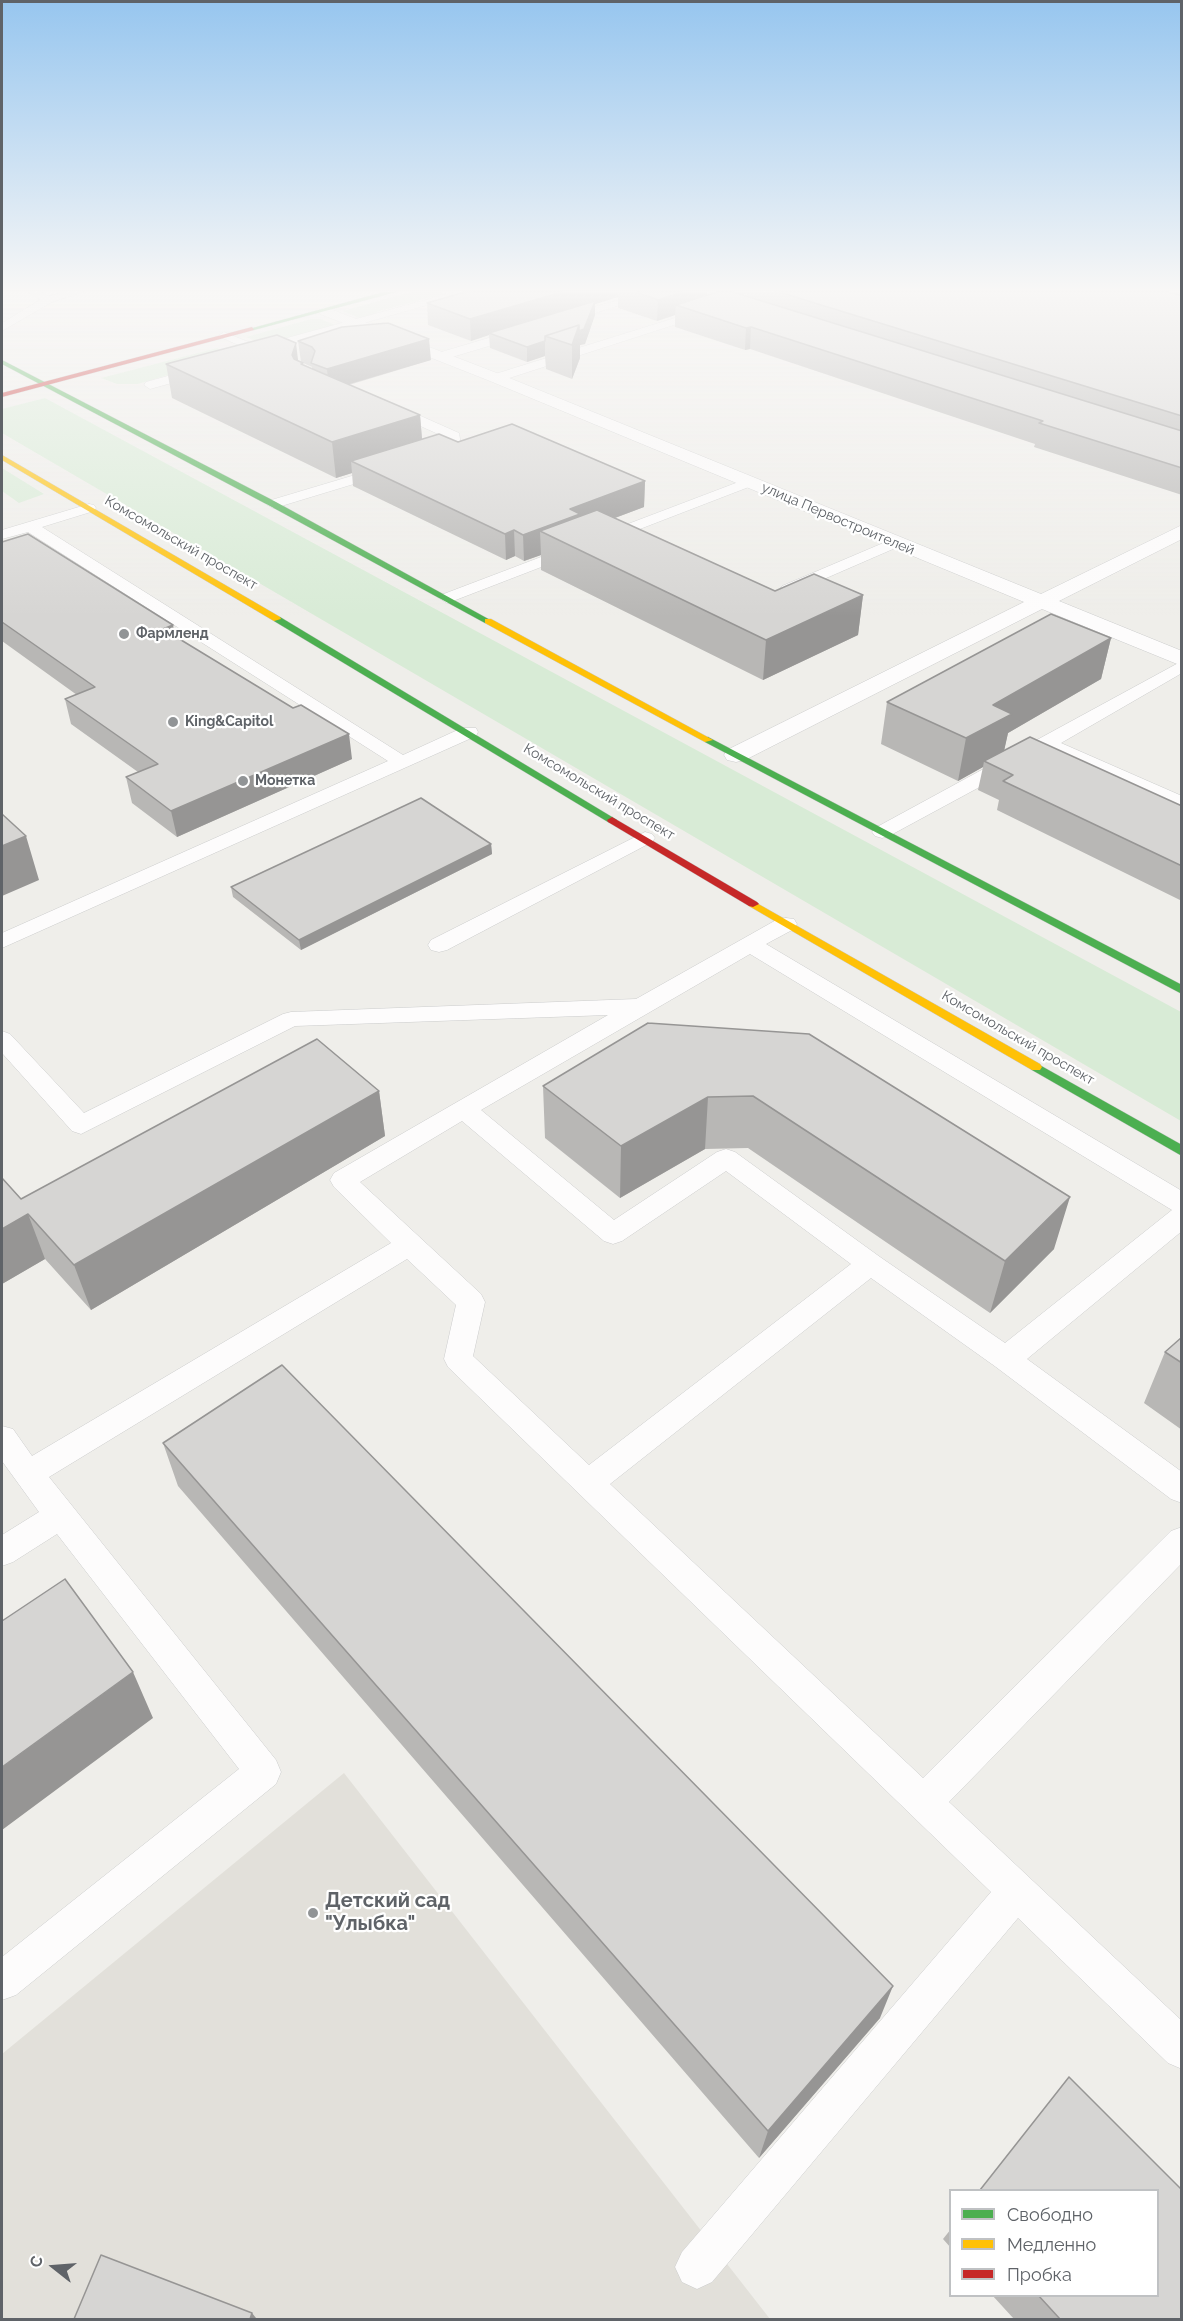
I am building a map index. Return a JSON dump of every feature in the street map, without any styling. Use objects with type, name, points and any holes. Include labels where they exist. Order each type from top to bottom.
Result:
[{"type":"main road","points":[[74,400],[273,504],[736,755],[1182,990]]},
{"type":"main road","name":"Комсомольский проспект","points":[[2,457],[469,732],[786,924],[1182,1151]]},
{"type":"street","name":"улица Первостроителей","points":[[550,400],[1182,659]]},
{"type":"street","points":[[736,755],[1182,531]]},
{"type":"lane","points":[[273,504],[407,463],[454,445],[454,436],[409,416],[375,415]]},
{"type":"lane","points":[[447,598],[749,482]]},
{"type":"lane","points":[[2,535],[25,520],[73,499]]},
{"type":"lane","points":[[25,520],[89,508]]},
{"type":"lane","points":[[25,520],[400,761]]},
{"type":"lane","points":[[618,533],[639,542]]},
{"type":"lane","points":[[774,594],[895,543]]},
{"type":"lane","points":[[882,832],[1047,743],[1182,666]]},
{"type":"lane","points":[[2,940],[469,732]]},
{"type":"lane","points":[[1047,743],[1182,804]]},
{"type":"lane","points":[[439,945],[645,838]]},
{"type":"lane","points":[[786,924],[343,1180],[471,1302],[458,1359],[1182,2049]]},
{"type":"lane","points":[[751,945],[1182,1204]]},
{"type":"lane","points":[[2,1040],[81,1125],[291,1018],[641,1006]]},
{"type":"lane","points":[[463,1109],[613,1234],[726,1158],[870,1264],[1006,1359],[1182,1490]]},
{"type":"lane","points":[[1006,1359],[1182,1216]]},
{"type":"lane","points":[[28,1474],[409,1245]]},
{"type":"lane","points":[[587,1484],[870,1264]]},
{"type":"lane","points":[[2,1438],[263,1772],[2,1981]]},
{"type":"lane","points":[[2,1552],[60,1515]]},
{"type":"lane","points":[[924,1802],[1182,1541]]},
{"type":"lane","points":[[697,2266],[1016,1891]]},
{"type":"shaded area","name":"Детский сад \"Улыбка\"","points":[[344,1773],[770,2319],[2,2320],[2,2054]]},
{"type":"green space","points":[[36,400],[49,400],[1181,1012],[1181,1121],[2,433],[2,409]]},
{"type":"green space","points":[[2,468],[44,494],[19,503],[2,491]]},
{"type":"building","points":[[243,400],[386,400],[420,415],[332,442]]},
{"type":"building","points":[[979,400],[1083,400],[1182,431],[1182,468],[1039,423],[1043,421]]},
{"type":"building","points":[[1131,400],[1182,400],[1182,416]]},
{"type":"building","points":[[512,424],[645,481],[570,509],[580,514],[523,535],[514,530],[505,534],[351,461],[439,434],[458,442]]},
{"type":"building","points":[[597,510],[775,591],[814,574],[863,595],[766,640],[540,531]]},
{"type":"building","points":[[28,534],[173,625],[163,629],[293,708],[301,705],[349,734],[171,811],[126,777],[158,764],[65,699],[95,687],[2,622],[2,542]]},
{"type":"building","points":[[1051,614],[1111,638],[993,705],[1012,714],[966,738],[887,702]]},
{"type":"building","points":[[1030,737],[1182,806],[1182,866],[1003,781],[1013,775],[984,761]]},
{"type":"building","points":[[421,798],[491,844],[299,940],[231,887]]},
{"type":"building","points":[[2,814],[26,836],[2,846]]},
{"type":"building","points":[[648,1023],[809,1034],[1070,1197],[1005,1261],[753,1096],[708,1097],[621,1146],[543,1086]]},
{"type":"building","points":[[317,1039],[379,1091],[74,1265],[28,1214],[2,1229],[2,1178],[21,1199]]},
{"type":"building","points":[[1182,1337],[1182,1363],[1165,1352]]},
{"type":"building","points":[[282,1365],[893,1986],[768,2131],[163,1443]]},
{"type":"building","points":[[65,1579],[133,1672],[2,1767],[2,1621]]},
{"type":"building","points":[[1069,2077],[1182,2190],[1182,2319],[1060,2319],[1040,2297],[1159,2297],[1159,2189],[981,2189]]},
{"type":"building","points":[[101,2255],[252,2313],[250,2319],[74,2319]]},
{"type":"traffic: fast","points":[[75,400],[273,504],[488,621]]},
{"type":"traffic: fast","points":[[277,619],[612,820]]},
{"type":"traffic: fast","points":[[708,740],[1182,990]]},
{"type":"traffic: fast","points":[[1036,1067],[1182,1151]]},
{"type":"traffic: slow","points":[[2,457],[277,619]]},
{"type":"traffic: slow","points":[[488,621],[708,740]]},
{"type":"traffic: slow","points":[[753,904],[1036,1067]]},
{"type":"traffic: jam","points":[[612,820],[753,904]]},
{"type":"place","name":"Фармленд","points":[[124,634]]},
{"type":"place","name":"King&Capitol","points":[[173,722]]},
{"type":"place","name":"Монетка","points":[[243,781]]},
{"type":"place","name":"Детский сад \"Улыбка\"","points":[[313,1913]]}]
